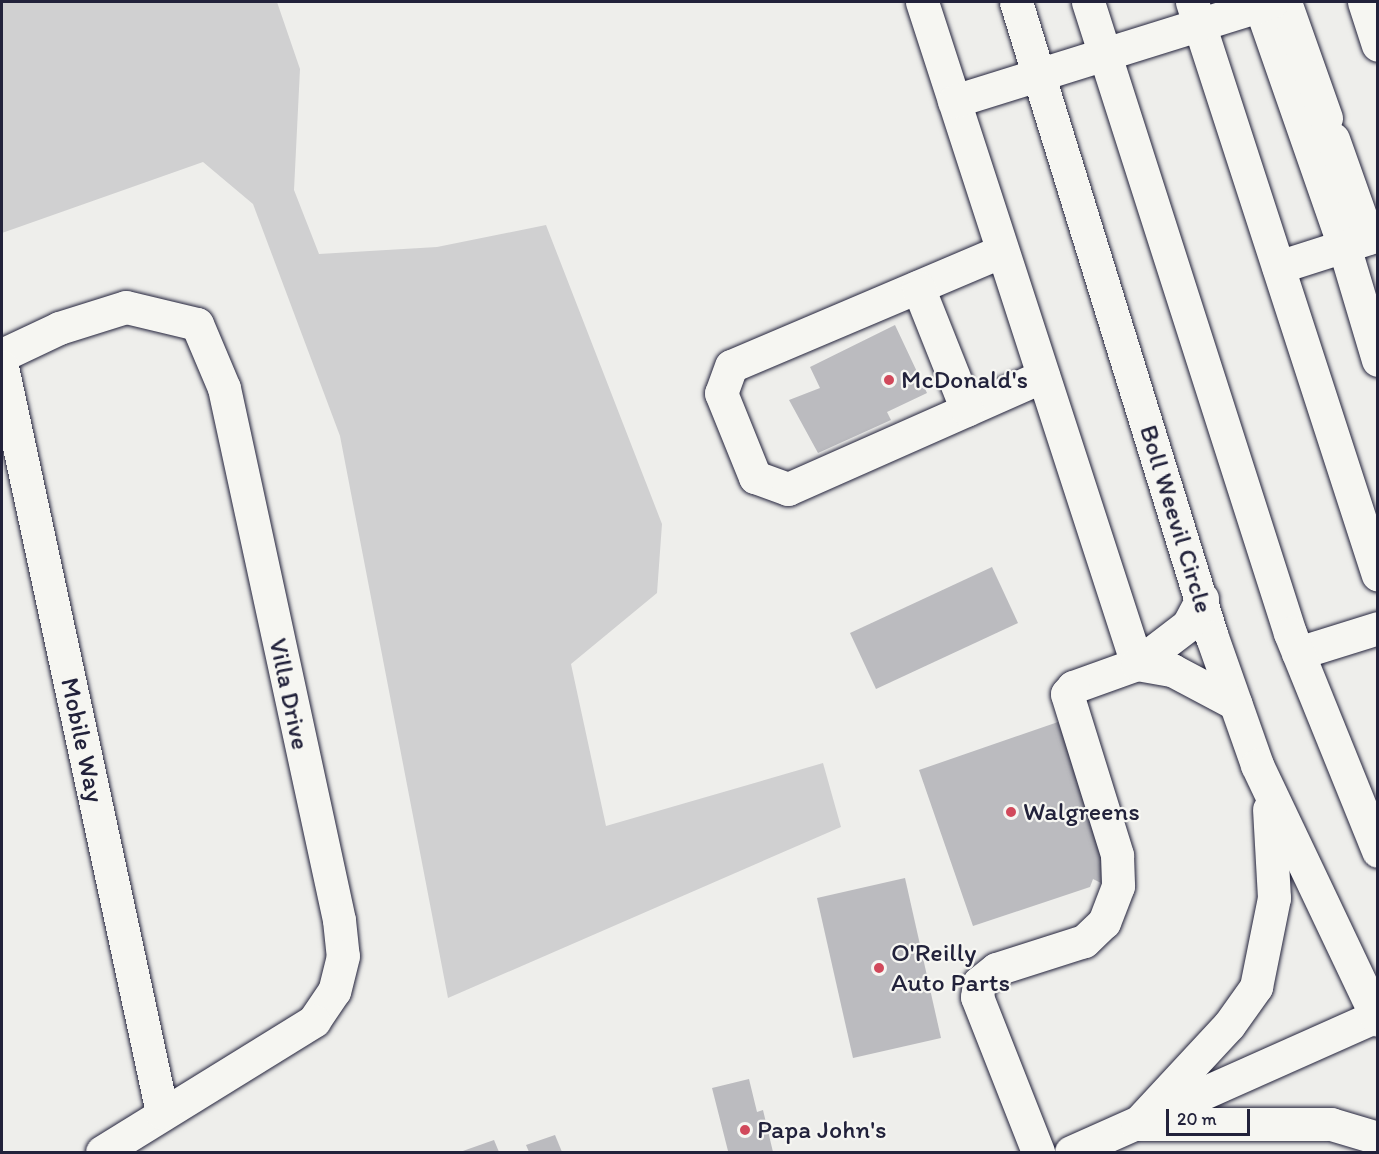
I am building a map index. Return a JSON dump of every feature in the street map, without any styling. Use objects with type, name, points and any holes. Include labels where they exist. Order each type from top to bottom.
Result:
[{"type":"main road","points":[[922,2],[1137,664]]},
{"type":"main road","name":"Boll Weevil Circle","points":[[1016,2],[1236,704],[1268,792],[1377,1017]]},
{"type":"main road","points":[[1088,2],[1298,653],[1351,792],[1377,851]]},
{"type":"main road","points":[[954,101],[1104,51],[1195,12],[1269,2]]},
{"type":"main road","points":[[1269,2],[1330,128],[1363,240],[1377,360]]},
{"type":"main road","points":[[1269,2],[1363,240]]},
{"type":"main road","points":[[1364,2],[1377,45]]},
{"type":"main road","points":[[1195,12],[1278,267],[1370,528],[1377,575]]},
{"type":"main road","points":[[1278,267],[1363,240]]},
{"type":"main road","points":[[1002,251],[731,366],[721,393],[755,477],[788,489],[1043,376]]},
{"type":"main road","points":[[918,287],[967,410]]},
{"type":"main road","name":"Villa Drive","points":[[2,355],[59,328],[126,307],[196,324],[224,388],[339,920],[343,956],[334,992],[314,1021],[102,1152]]},
{"type":"main road","name":"Mobile Way","points":[[2,367],[162,1113]]},
{"type":"main road","points":[[1038,1152],[977,997],[979,982],[996,969],[1084,941],[1104,922],[1118,886],[1117,855],[1067,694],[1073,687],[1137,664],[1188,625],[1202,599]]},
{"type":"main road","points":[[1298,653],[1377,628]]},
{"type":"main road","points":[[1137,664],[1172,670],[1236,704]]},
{"type":"main road","points":[[1137,1124],[1229,1025],[1256,987],[1274,898],[1268,792]]},
{"type":"main road","points":[[1351,792],[1377,820]]},
{"type":"main road","points":[[1071,1152],[1377,1017]]},
{"type":"main road","points":[[1137,1124],[1331,1124],[1377,1138]]},
{"type":"shaded area","points":[[2,2],[277,2],[300,69],[294,190],[319,254],[437,247],[546,225],[662,524],[657,593],[571,664],[606,826],[823,763],[841,827],[448,998],[340,436],[253,204],[203,162],[2,233]]},
{"type":"building","points":[[895,325],[927,393],[887,412],[891,420],[818,453],[789,400],[820,388],[810,367]]},
{"type":"building","points":[[992,567],[1018,623],[876,689],[850,633]]},
{"type":"building","name":"Walgreens","points":[[1058,722],[1110,864],[1101,883],[1093,879],[1090,887],[973,926],[919,770]]},
{"type":"building","name":"O'Reilly Auto Parts","points":[[905,878],[941,1038],[853,1058],[817,898]]},
{"type":"building","name":"Papa John's","points":[[749,1079],[757,1112],[763,1110],[773,1152],[728,1151],[712,1088]]},
{"type":"building","points":[[555,1135],[562,1152],[529,1152],[526,1145]]},
{"type":"building","points":[[494,1140],[499,1152],[460,1152]]},
{"type":"place","name":"McDonald's","points":[[889,380]]},
{"type":"place","name":"Walgreens","points":[[1011,812]]},
{"type":"place","name":"O'Reilly Auto Parts","points":[[879,968]]},
{"type":"place","name":"Papa John's","points":[[745,1130]]}]
